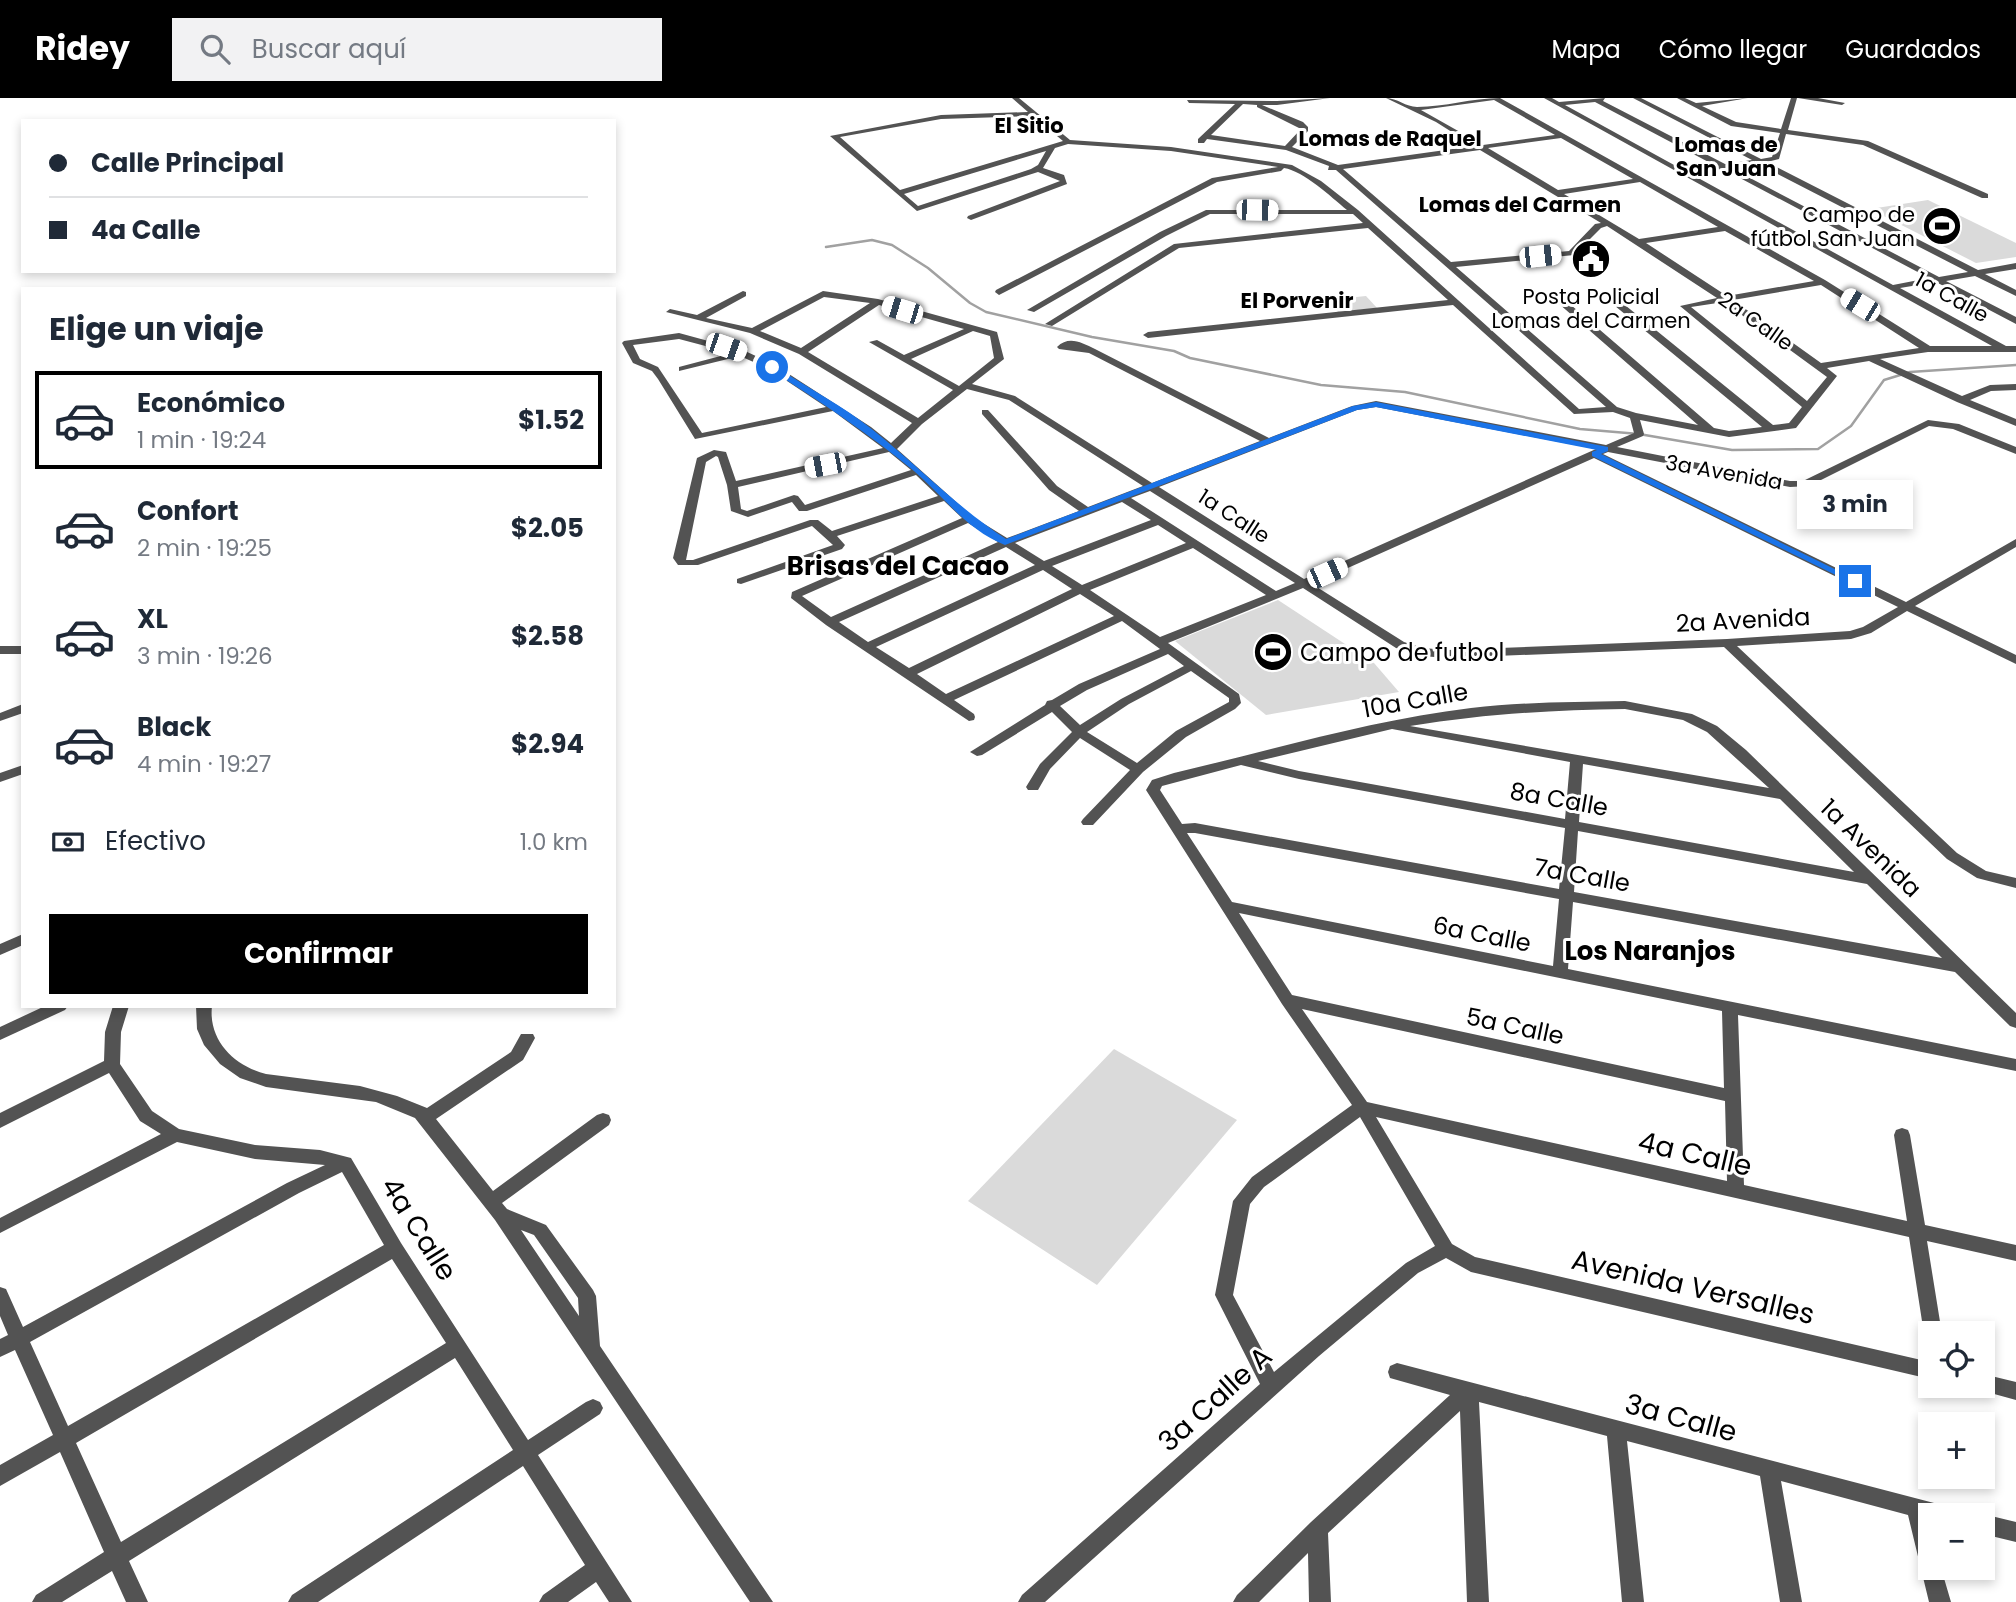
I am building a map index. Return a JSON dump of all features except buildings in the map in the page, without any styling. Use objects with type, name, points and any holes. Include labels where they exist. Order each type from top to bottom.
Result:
[{"type":"street","points":[[1015,98],[1068,142]]},
{"type":"street","points":[[1189,101],[1289,103],[1327,98]]},
{"type":"street","name":"2a Calle","points":[[1389,98],[1416,108],[1638,242],[1821,366],[1832,376],[1810,407]]},
{"type":"street","points":[[1416,108],[1495,98],[1822,282],[1928,349]]},
{"type":"street","name":"1a Calle","points":[[1547,98],[2011,349]]},
{"type":"street","points":[[1558,104],[1606,98]]},
{"type":"street","points":[[1636,98],[2016,293]]},
{"type":"street","points":[[1680,98],[1734,124],[1870,145],[1985,196]]},
{"type":"street","points":[[1694,105],[1745,98]]},
{"type":"street","points":[[1684,173],[1775,159],[1794,98]]},
{"type":"street","points":[[1801,98],[1842,103]]},
{"type":"street","points":[[1594,99],[2016,321]]},
{"type":"street","points":[[1190,151],[1240,103]]},
{"type":"street","points":[[1254,103],[1304,127],[1305,132],[1287,148]]},
{"type":"street","points":[[971,218],[1064,182],[1061,177],[1038,169],[917,209],[834,136],[941,117],[1036,114]]},
{"type":"street","points":[[1302,171],[1562,136]]},
{"type":"street","points":[[1206,137],[1287,148],[1338,167],[1614,409],[1634,416],[1729,434],[1793,426],[1810,407],[1684,306],[1822,282]]},
{"type":"street","points":[[898,193],[1068,142],[1190,151],[1292,167],[1302,171],[1355,212],[1577,412],[1614,409]]},
{"type":"street","points":[[1038,169],[1053,146]]},
{"type":"street","points":[[999,292],[1215,180],[1292,167]]},
{"type":"street","points":[[1554,193],[1641,180]]},
{"type":"street","points":[[1031,310],[1163,234],[1216,211],[1355,212]]},
{"type":"street","points":[[1329,212],[1347,228]]},
{"type":"street","points":[[1450,265],[1571,253],[1598,226],[1606,224]]},
{"type":"street","points":[[1049,324],[1177,246],[1370,225]]},
{"type":"street","points":[[1638,242],[1727,228]]},
{"type":"street","points":[[1163,234],[1177,246]]},
{"type":"street","points":[[1894,287],[2016,266]]},
{"type":"street","points":[[699,318],[743,294]]},
{"type":"street","points":[[732,485],[891,449],[918,422],[999,359],[996,336],[990,331],[927,317],[878,302],[823,294],[753,331]]},
{"type":"street","points":[[1612,299],[1771,429]]},
{"type":"street","points":[[1561,301],[1712,432]]},
{"type":"street","points":[[802,352],[878,302]]},
{"type":"street","points":[[1148,335],[1456,302]]},
{"type":"street","points":[[670,312],[753,331],[802,352],[918,422]]},
{"type":"street","points":[[904,359],[975,327]]},
{"type":"street","points":[[835,408],[699,437],[655,369],[636,361],[627,345],[630,341],[674,336],[742,352],[772,367],[835,408],[867,429],[970,519],[1123,615],[1235,697],[1235,703],[1231,706],[1181,734],[1138,769],[1088,822]]},
{"type":"street","name":"1a Calle","points":[[874,342],[961,388],[1012,398],[1400,645],[1422,652],[1447,654]]},
{"type":"street","points":[[1084,348],[1267,441]]},
{"type":"street","points":[[1821,366],[1928,349],[2011,349]]},
{"type":"street","points":[[682,369],[742,352]]},
{"type":"street","points":[[1870,357],[1902,374],[2016,423]]},
{"type":"street","points":[[1960,400],[1990,388],[2016,387]]},
{"type":"street","points":[[1990,388],[2016,398]]},
{"type":"street","name":"3a Avenida","points":[[830,622],[1005,542],[1355,408],[1376,404],[1600,451],[1772,482],[1805,484],[1925,424],[1955,426],[2016,451]]},
{"type":"street","points":[[985,412],[1053,488],[1086,511]]},
{"type":"street","points":[[977,752],[1051,704],[1166,645],[1639,434],[1634,416]]},
{"type":"street","points":[[1600,451],[2016,660]]},
{"type":"street","points":[[741,581],[839,545],[814,522],[803,509],[799,499],[794,498],[748,514],[736,511],[732,485],[722,454],[714,453],[701,460],[679,558],[682,563],[694,563],[814,522]]},
{"type":"street","points":[[803,509],[918,471]]},
{"type":"street","points":[[830,535],[944,497]]},
{"type":"street","points":[[1122,497],[1275,596]]},
{"type":"street","points":[[969,717],[909,673],[830,622],[797,598],[796,594],[970,519]]},
{"type":"street","points":[[867,646],[1045,565],[1158,521]]},
{"type":"street","name":"2a Avenida","points":[[1447,654],[1727,643],[1857,634],[2016,542]]},
{"type":"street","points":[[909,673],[1082,589],[1194,544]]},
{"type":"street","points":[[946,699],[1123,615]]},
{"type":"street","points":[[1727,643],[1952,856],[1982,875],[2016,883]]},
{"type":"street","points":[[0,650],[21,650]]},
{"type":"street","points":[[1033,787],[1041,769],[1080,733],[1142,692],[1192,666]]},
{"type":"street","points":[[1051,704],[1080,733],[1138,769]]},
{"type":"street","name":"10a Calle","points":[[1187,828],[1153,790],[1157,783],[1388,726],[1470,712],[1531,707],[1625,705],[1686,717]]},
{"type":"street","points":[[0,707],[21,708]]},
{"type":"street","points":[[0,717],[21,709]]},
{"type":"street","name":"1a Avenida","points":[[1686,717],[1712,729],[1727,740],[2016,1022]]},
{"type":"street","points":[[1388,726],[1783,795]]},
{"type":"street","points":[[1284,751],[1299,775]]},
{"type":"street","points":[[1560,973],[1577,759]]},
{"type":"street","name":"8a Calle","points":[[1238,761],[1299,775],[1872,880]]},
{"type":"street","points":[[0,778],[21,770]]},
{"type":"street","points":[[1187,828],[1228,906],[1287,1000],[1362,1107],[1446,1249]]},
{"type":"street","name":"7a Calle","points":[[1187,828],[1961,967]]},
{"type":"street","name":"6a Calle","points":[[1228,906],[2016,1065]]},
{"type":"street","points":[[0,950],[21,940]]},
{"type":"street","name":"5a Calle","points":[[1287,1000],[1733,1096]]},
{"type":"street","points":[[1730,1007],[1736,1192]]},
{"type":"street","points":[[0,1034],[56,1008]]},
{"type":"street","points":[[120,1008],[113,1032],[112,1064],[146,1116],[175,1135],[255,1152],[320,1157],[345,1163]]},
{"type":"street","points":[[203,1008],[201,1016],[210,1040],[224,1061],[257,1078],[379,1097],[403,1103],[425,1118],[496,1209],[761,1602]]},
{"type":"street","points":[[425,1118],[517,1056],[527,1038]]},
{"type":"street","points":[[0,1121],[112,1064]]},
{"type":"street","points":[[1272,1386],[1224,1295],[1242,1201],[1258,1182],[1362,1107]]},
{"type":"street","name":"4a Calle","points":[[1362,1107],[2016,1253]]},
{"type":"street","points":[[496,1209],[603,1120]]},
{"type":"street","points":[[0,1226],[175,1135]]},
{"type":"street","points":[[1902,1135],[1931,1321]]},
{"type":"street","points":[[293,1188],[320,1157]]},
{"type":"street","points":[[0,1349],[293,1188],[345,1163]]},
{"type":"street","name":"4a Calle","points":[[345,1163],[395,1248],[621,1602]]},
{"type":"street","points":[[0,1476],[395,1248]]},
{"type":"street","name":"Avenida Versalles","points":[[1446,1249],[1471,1264],[1918,1368]]},
{"type":"street","name":"3a Calle A","points":[[1029,1602],[1272,1386],[1412,1268],[1446,1249]]},
{"type":"street","points":[[0,1295],[137,1602]]},
{"type":"street","points":[[43,1602],[459,1345]]},
{"type":"street","name":"3a Calle","points":[[1397,1372],[1769,1471],[1916,1507]]},
{"type":"street","points":[[1995,1386],[2016,1391]]},
{"type":"street","points":[[1244,1602],[1318,1529],[1469,1390]]},
{"type":"street","points":[[1469,1390],[1478,1602]]},
{"type":"street","points":[[299,1602],[593,1408]]},
{"type":"street","points":[[1616,1429],[1633,1602]]},
{"type":"street","points":[[1769,1471],[1791,1602]]},
{"type":"street","points":[[1916,1507],[1918,1515]]},
{"type":"street","points":[[1995,1527],[2016,1532]]},
{"type":"street","points":[[1318,1529],[1321,1602]]},
{"type":"street","points":[[550,1602],[598,1568]]},
{"type":"street","points":[[1934,1580],[1940,1602]]},
{"type":"shaded area","name":"Campo de fútbol San Juan","points":[[1928,200],[2016,243],[2016,257],[1976,263],[1870,209]]},
{"type":"shaded area","points":[[1366,296],[1377,308],[1338,312],[1327,300]]},
{"type":"shaded area","name":"Campo de futbol","points":[[1278,600],[1374,663],[1399,692],[1266,715],[1175,641]]},
{"type":"shaded area","points":[[1114,1049],[1237,1120],[1097,1285],[968,1201]]},
{"type":"waterway","points":[[826,247],[872,240],[892,245],[928,268],[970,303],[986,312],[1092,337],[1174,351],[1190,358],[1321,385],[1405,392],[1580,429],[1639,434],[1732,450],[1818,449],[1851,426],[1884,380],[1910,372],[2016,365]]},
{"type":"place","name":"Campo de fútbol San Juan","points":[[1942,226]]},
{"type":"place","name":"Posta Policial Lomas del Carmen","points":[[1591,259]]},
{"type":"place","name":"Campo de futbol","points":[[1273,652]]},
{"type":"district","name":"El Sitio","points":[[1029,125]]},
{"type":"district","name":"Lomas de Raquel","points":[[1390,138]]},
{"type":"district","name":"Lomas de San Juan","points":[[1726,156]]},
{"type":"district","name":"Lomas del Carmen","points":[[1520,204]]},
{"type":"district","name":"El Porvenir","points":[[1297,300]]},
{"type":"district","name":"Brisas del Cacao","points":[[898,566]]},
{"type":"district","name":"Los Naranjos","points":[[1650,951]]},
{"type":"route","points":[[772,367],[867,429],[970,519],[1005,542],[1355,408],[1376,404],[1605,449],[1595,454],[1855,581]]}]
